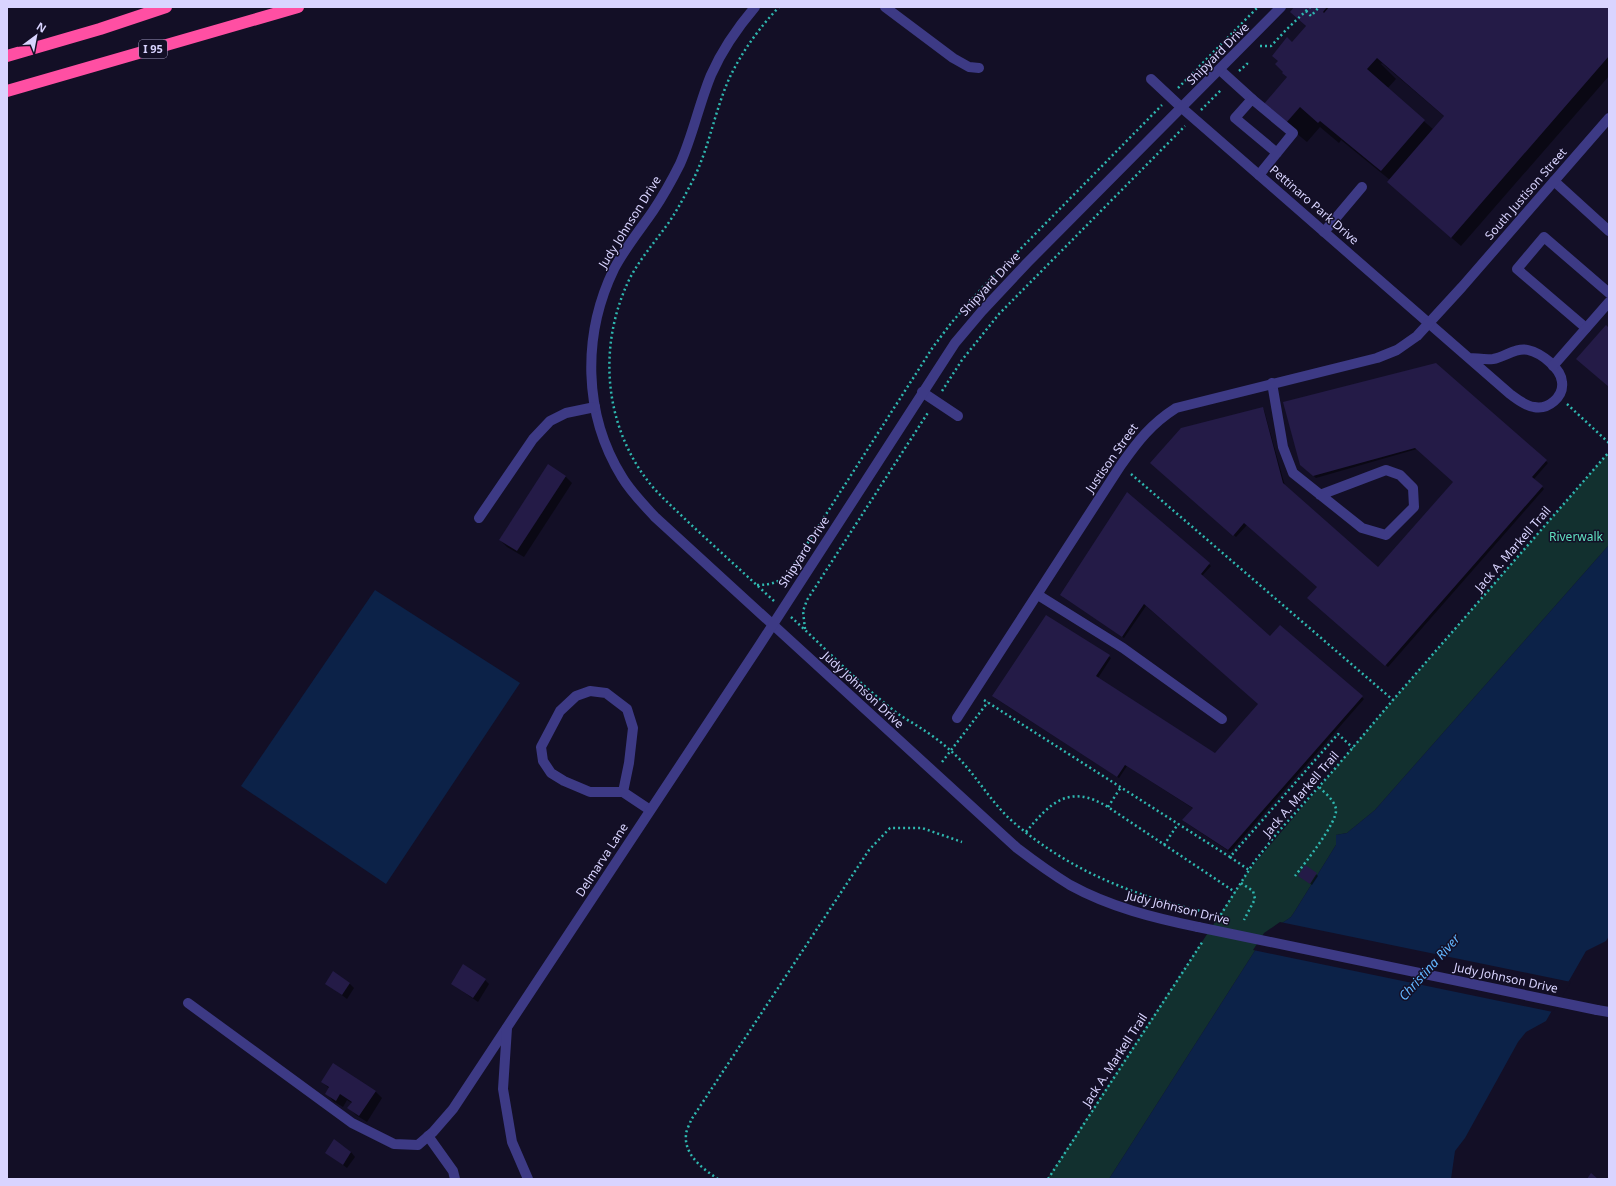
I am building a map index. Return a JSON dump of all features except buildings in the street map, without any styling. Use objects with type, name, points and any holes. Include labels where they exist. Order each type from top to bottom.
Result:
[{"type":"highway","points":[[7,56],[100,29],[166,7]]},
{"type":"highway","name":"I 95","points":[[7,90],[298,7]]},
{"type":"street","name":"Judy Johnson Drive","points":[[755,7],[735,33],[718,62],[707,87],[689,144],[653,211],[623,254],[608,282],[598,312],[592,344],[592,378],[595,407],[603,436],[615,464],[623,478],[640,501],[655,517],[933,773],[1017,848],[1039,865],[1070,884],[1091,895],[1132,911],[1198,927],[1609,1012]]},
{"type":"street","points":[[886,7],[953,58],[969,67],[979,68]]},
{"type":"street","name":"Shipyard Drive","points":[[773,625],[955,343],[982,311],[1065,224],[1282,7]]},
{"type":"street","points":[[1220,70],[1294,134],[1259,175]]},
{"type":"street","name":"Pettinaro Park Drive","points":[[1151,79],[1193,118],[1510,394],[1528,406],[1541,408],[1550,404],[1558,396]]},
{"type":"street","points":[[1252,99],[1235,118],[1277,153]]},
{"type":"street","name":"South Justison Street","points":[[1429,322],[1462,287],[1609,118]]},
{"type":"street","points":[[1554,181],[1609,231]]},
{"type":"street","points":[[1324,232],[1362,187]]},
{"type":"street","points":[[1586,328],[1517,269],[1544,237],[1609,293]]},
{"type":"street","points":[[1553,366],[1586,328],[1608,306]]},
{"type":"street","name":"Justison Street","points":[[957,718],[1136,444],[1151,427],[1176,408],[1387,354],[1407,344],[1417,336],[1429,322]]},
{"type":"street","points":[[1468,358],[1494,359],[1524,349],[1535,352],[1553,366],[1560,376],[1562,390],[1558,396]]},
{"type":"street","points":[[1272,383],[1284,446],[1293,473],[1320,495],[1362,528],[1386,535],[1414,507],[1413,488],[1400,475],[1386,470],[1320,495]]},
{"type":"street","points":[[922,392],[958,416]]},
{"type":"street","points":[[479,518],[533,439],[550,421],[566,414],[595,407]]},
{"type":"street","points":[[1038,595],[1123,648],[1222,719]]},
{"type":"street","name":"Delmarva Lane","points":[[188,1003],[352,1123],[394,1144],[418,1145],[447,1117],[453,1109],[773,625]]},
{"type":"street","points":[[623,792],[629,763],[632,728],[627,709],[606,693],[590,691],[576,696],[560,711],[541,747],[543,761],[551,774],[590,792],[623,792],[650,810]]},
{"type":"street","points":[[507,1028],[503,1089],[512,1142],[528,1179]]},
{"type":"street","points":[[428,1136],[453,1171],[455,1179]]},
{"type":"path","points":[[779,7],[750,43],[736,64],[724,93],[694,179],[676,211],[636,267],[629,280],[616,315],[611,336],[609,375],[611,393],[619,428],[633,458],[651,485],[675,510],[891,709],[931,735],[950,750],[974,774],[996,805],[1026,832],[1074,865],[1108,882],[1151,899],[1205,912]]},
{"type":"path","points":[[1255,52],[1260,46],[1271,46],[1310,7]]},
{"type":"path","points":[[1306,11],[1311,16],[1320,7]]},
{"type":"path","points":[[805,629],[803,611],[807,600],[962,360],[999,314],[1247,64],[1246,60],[1250,57]]},
{"type":"path","points":[[1558,396],[1609,443]]},
{"type":"path","name":"Jack A. Markell Trail","points":[[1214,925],[1249,870],[1279,831],[1353,748],[1609,452]]},
{"type":"path","points":[[1122,465],[1393,700]]},
{"type":"path","points":[[973,694],[988,702],[1249,870]]},
{"type":"path","points":[[933,773],[988,702]]},
{"type":"path","points":[[1230,857],[1338,734],[1353,748]]},
{"type":"path","points":[[1108,807],[1121,787]]},
{"type":"path","points":[[1295,876],[1336,815],[1334,804],[1319,787]]},
{"type":"path","points":[[1026,832],[1048,807],[1065,798],[1083,797],[1108,807],[1235,892]]},
{"type":"path","points":[[1164,845],[1178,824]]},
{"type":"path","points":[[718,1179],[692,1158],[687,1147],[686,1134],[691,1120],[869,850],[890,828],[922,828],[962,842]]},
{"type":"path","points":[[1241,882],[1253,891],[1255,899],[1244,920]]},
{"type":"path","name":"Jack A. Markell Trail","points":[[1048,1179],[1205,938]]},
{"type":"green space","name":"Riverwalk","points":[[1609,452],[1609,545],[1375,810],[1347,833],[1336,835],[1336,845],[1295,911],[1291,917],[1265,935],[1109,1179],[1047,1179],[1249,870],[1393,700]]},
{"type":"water","name":"Christina River","points":[[1609,545],[1609,936],[1606,941],[1586,951],[1546,1021],[1526,1032],[1518,1042],[1465,1138],[1455,1151],[1451,1179],[1109,1179],[1265,935],[1291,917],[1295,911],[1336,845],[1336,835],[1347,833],[1375,810]]},
{"type":"water","points":[[375,590],[520,683],[386,884],[241,786]]},
{"type":"pier","points":[[1280,922],[1571,982],[1553,1012],[1253,950],[1264,933]]}]
